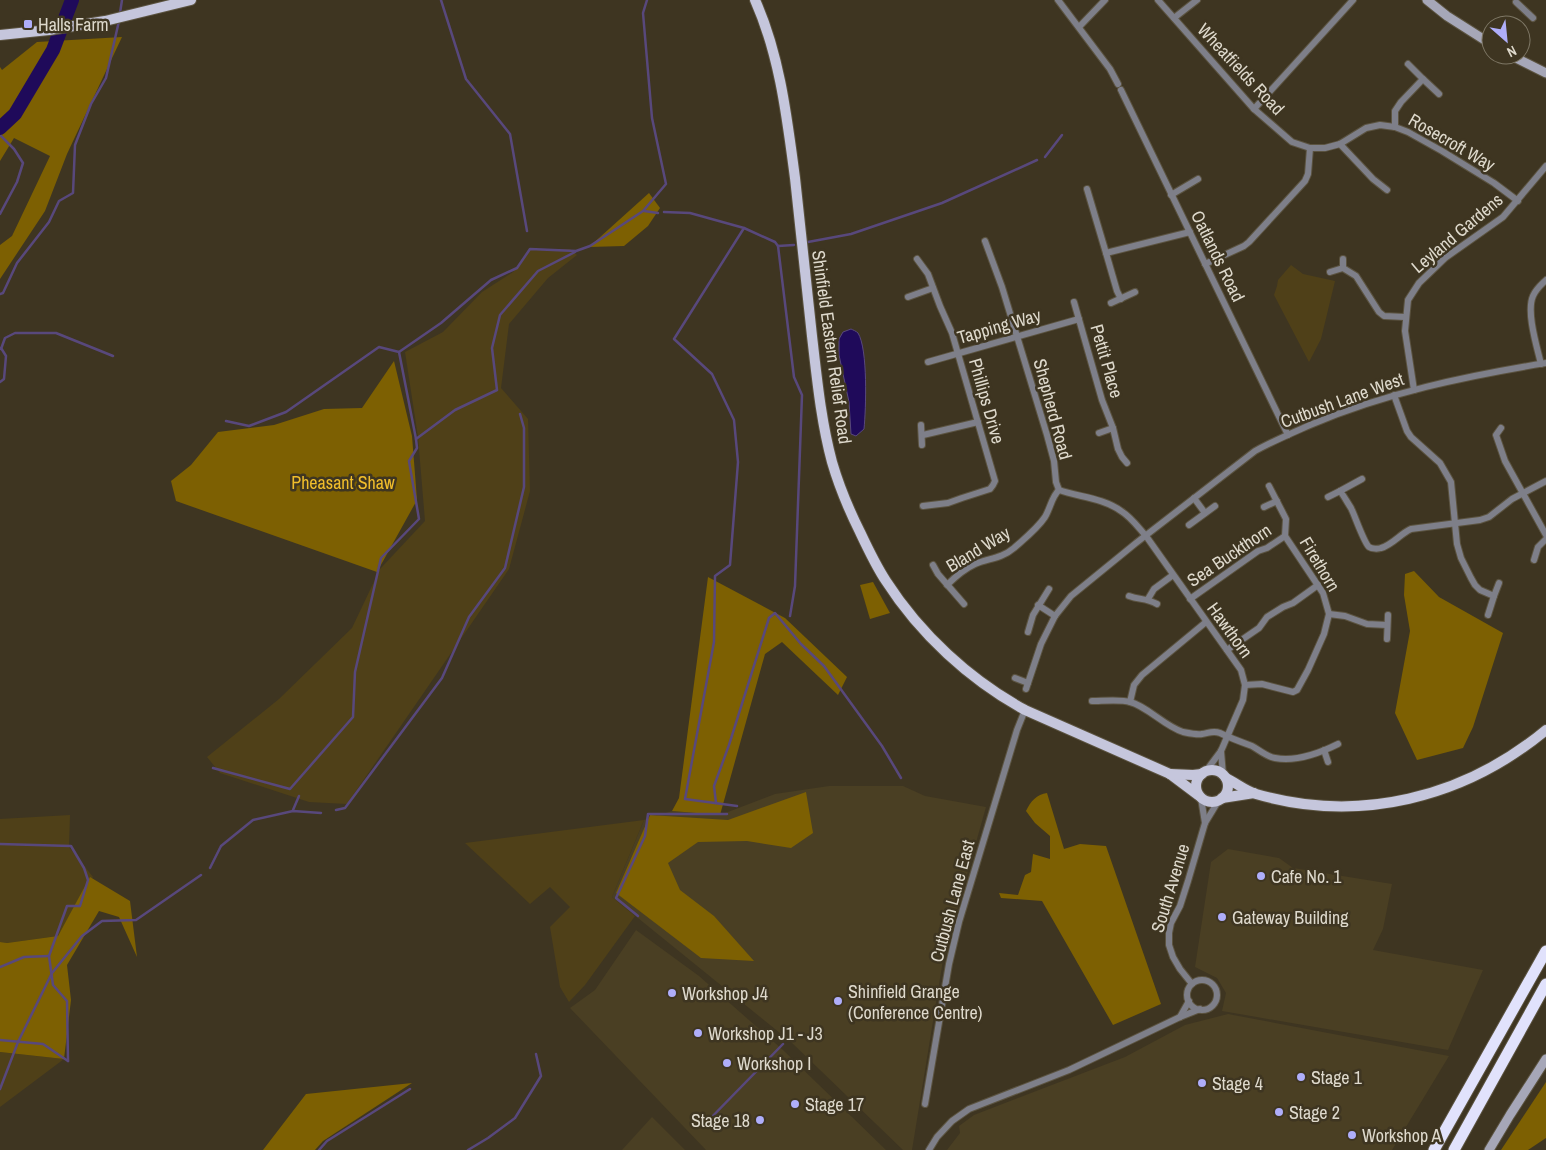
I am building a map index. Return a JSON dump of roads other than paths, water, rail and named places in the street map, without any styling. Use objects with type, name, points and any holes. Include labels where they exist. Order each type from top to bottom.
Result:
[{"type":"highway","points":[[1434,1150],[1546,951]]},
{"type":"highway","points":[[1454,1150],[1546,984]]},
{"type":"main road","points":[[3,35],[105,21],[191,0]]},
{"type":"main road","name":"Shinfield Eastern Relief Road","points":[[755,0],[766,26],[784,100],[799,212],[819,399],[833,463],[842,492],[878,568],[897,597],[922,626],[958,663],[974,676],[1025,710],[1170,774],[1200,796]]},
{"type":"main road","points":[[1427,0],[1447,16],[1481,38]]},
{"type":"main road","points":[[1530,65],[1546,73]]},
{"type":"main road","points":[[1254,794],[1210,802],[1200,796],[1196,784],[1204,773],[1215,770],[1254,794],[1295,802],[1332,806],[1368,806],[1403,801],[1452,786],[1480,773],[1503,760],[1546,730]]},
{"type":"main road","name":"Shinfield Eastern Relief Road","points":[[1170,774],[1193,775],[1204,773]]},
{"type":"main road","points":[[1221,799],[1228,787],[1224,777]]},
{"type":"main road","points":[[1489,1150],[1546,1059]]},
{"type":"street","name":"Oatlands Road","points":[[1058,0],[1110,69],[1120,87],[1288,435]]},
{"type":"street","points":[[1079,27],[1105,0]]},
{"type":"street","name":"Wheatfields Road","points":[[1158,0],[1254,109],[1292,142],[1310,148]]},
{"type":"street","points":[[1174,18],[1197,0]]},
{"type":"street","points":[[1254,109],[1353,0]]},
{"type":"street","points":[[1514,1],[1533,18]]},
{"type":"street","points":[[1408,64],[1439,94]]},
{"type":"street","points":[[1395,127],[1395,110],[1423,79]]},
{"type":"street","name":"Rosecroft Way","points":[[1310,148],[1325,148],[1340,144],[1366,128],[1380,125],[1395,127],[1442,151],[1494,183],[1518,201]]},
{"type":"street","points":[[1340,144],[1373,179],[1387,190]]},
{"type":"street","points":[[1205,264],[1249,242],[1305,181],[1308,174],[1310,148]]},
{"type":"street","name":"Leyland Gardens","points":[[1414,390],[1406,343],[1408,300],[1420,283],[1445,258],[1503,217],[1546,166]]},
{"type":"street","points":[[1171,195],[1198,179]]},
{"type":"street","points":[[1087,189],[1093,200],[1106,254],[1117,291],[1121,298]]},
{"type":"street","points":[[1106,254],[1190,232]]},
{"type":"street","name":"Shepherd Road","points":[[985,241],[1002,287],[1047,435],[1059,490]]},
{"type":"street","name":"Phillips Drive","points":[[917,258],[928,274],[952,333],[994,480],[990,488],[948,503],[923,506]]},
{"type":"street","points":[[1343,259],[1343,268]]},
{"type":"street","points":[[1330,272],[1343,268],[1356,276],[1379,312],[1384,316],[1406,317]]},
{"type":"street","points":[[1544,363],[1530,306],[1532,296],[1546,280]]},
{"type":"street","points":[[908,298],[933,288]]},
{"type":"street","points":[[1111,304],[1135,292]]},
{"type":"street","name":"Pettit Place","points":[[1074,302],[1118,449],[1127,463]]},
{"type":"street","name":"Tapping Way","points":[[928,362],[1080,319]]},
{"type":"street","name":"Cutbush Lane West","points":[[1015,678],[1027,686],[1041,644],[1055,616],[1071,596],[1255,451],[1331,416],[1394,395],[1544,363]]},
{"type":"street","points":[[1394,395],[1407,431],[1411,437],[1440,463],[1451,482],[1457,544],[1461,558],[1471,578],[1480,590],[1494,596]]},
{"type":"street","points":[[923,435],[978,422]]},
{"type":"street","points":[[921,425],[923,435],[922,446]]},
{"type":"street","points":[[1099,433],[1113,428]]},
{"type":"street","points":[[1496,435],[1501,428]]},
{"type":"street","points":[[1488,435],[1496,435]]},
{"type":"street","points":[[1496,435],[1505,461],[1546,537],[1538,547],[1534,560]]},
{"type":"street","points":[[1328,496],[1362,478]]},
{"type":"street","points":[[1340,491],[1350,507],[1369,547],[1376,549],[1390,544],[1402,533],[1410,529],[1455,524],[1489,517],[1508,502],[1546,482]]},
{"type":"street","name":"Firethorn","points":[[1245,685],[1262,684],[1276,686],[1293,692],[1297,690],[1324,634],[1329,614],[1326,601],[1318,585],[1285,536],[1286,519],[1269,486]]},
{"type":"street","points":[[1059,490],[1104,502],[1120,510],[1146,536]]},
{"type":"street","name":"Bland Way","points":[[947,585],[967,568],[977,563],[1001,557],[1012,550],[1044,519],[1051,507],[1055,493],[1059,490]]},
{"type":"street","points":[[1194,498],[1205,513]]},
{"type":"street","points":[[1264,507],[1277,501]]},
{"type":"street","points":[[1189,525],[1215,506]]},
{"type":"street","name":"Hawthorn","points":[[1146,536],[1241,670],[1245,685],[1243,700],[1221,751],[1204,773]]},
{"type":"street","name":"Sea Buckthorn","points":[[1190,599],[1250,556],[1285,536]]},
{"type":"street","name":"Bland Way","points":[[933,565],[964,604]]},
{"type":"street","points":[[1148,599],[1154,589],[1174,575]]},
{"type":"street","points":[[1488,615],[1499,583]]},
{"type":"street","points":[[1227,650],[1259,628],[1268,617],[1283,606],[1293,603],[1318,585]]},
{"type":"street","points":[[1028,632],[1033,615],[1049,589]]},
{"type":"street","points":[[1129,596],[1138,600],[1148,599],[1157,604]]},
{"type":"street","points":[[1038,605],[1055,616]]},
{"type":"street","name":"Firethorn","points":[[1329,614],[1345,616],[1366,624],[1387,625]]},
{"type":"street","points":[[1387,639],[1388,615]]},
{"type":"street","points":[[1130,702],[1134,686],[1142,675],[1206,622]]},
{"type":"street","points":[[1092,701],[1130,702],[1182,732],[1201,734],[1212,731],[1219,732],[1273,758],[1286,759],[1324,750],[1338,744]]},
{"type":"street","name":"Cutbush Lane East","points":[[925,1104],[949,964],[959,922],[1014,738],[1025,710]]},
{"type":"street","points":[[1324,750],[1328,762]]},
{"type":"street","name":"Hawthorn","points":[[1221,751],[1224,777]]},
{"type":"street","name":"South Avenue","points":[[1200,796],[1205,824]]},
{"type":"street","name":"South Avenue","points":[[1192,984],[1173,956],[1169,945],[1169,934],[1171,923],[1180,906],[1188,882],[1205,824],[1221,799]]},
{"type":"street","points":[[929,1150],[937,1137],[952,1121],[969,1109],[1070,1070],[1180,1017],[1210,1007],[1216,1000],[1216,992],[1207,981],[1199,980],[1192,984],[1188,992],[1189,1001],[1193,1006],[1200,1009]]},
{"type":"street","points":[[1180,1017],[1189,1001]]},
{"type":"waterway","points":[[0,128],[15,114],[53,50],[72,0]]},
{"type":"waterway","points":[[120,13],[122,0]]},
{"type":"waterway","points":[[441,0],[466,79],[510,134],[527,231]]},
{"type":"waterway","points":[[226,421],[249,426],[286,412],[379,347],[399,352],[441,323],[491,280],[517,268],[530,249],[576,251],[590,246],[643,211],[666,184],[652,118],[643,13],[647,0]]},
{"type":"waterway","points":[[0,294],[3,293],[17,263],[49,222],[59,201],[73,193],[75,145],[91,104],[106,78],[119,21]]},
{"type":"waterway","points":[[0,135],[14,149],[23,163],[17,182],[0,214]]},
{"type":"waterway","points":[[1045,157],[1062,135]]},
{"type":"waterway","points":[[808,242],[851,234],[942,203],[1037,160]]},
{"type":"waterway","points":[[644,211],[658,213]]},
{"type":"waterway","points":[[664,212],[690,213],[744,228],[674,339],[712,374],[734,420],[738,462],[730,565],[715,576],[714,642],[685,799],[737,806]]},
{"type":"waterway","points":[[744,228],[775,242],[778,246],[794,245]]},
{"type":"waterway","points":[[778,246],[794,377],[802,395],[795,586],[790,616]]},
{"type":"waterway","points":[[416,439],[455,410],[497,390],[492,348],[500,315],[538,271],[575,252]]},
{"type":"waterway","points":[[1,349],[5,338],[15,333],[56,333],[113,356]]},
{"type":"waterway","points":[[0,382],[4,379],[6,356],[1,348]]},
{"type":"waterway","points":[[213,768],[290,789],[353,717],[355,672],[381,558],[419,519],[409,461],[417,448],[416,439],[399,352]]},
{"type":"waterway","points":[[336,810],[345,808],[442,678],[469,617],[505,568],[524,487],[524,428],[520,414]]},
{"type":"waterway","points":[[716,803],[714,786],[769,618],[775,613],[801,644],[824,666],[882,746],[901,778]]},
{"type":"waterway","points":[[293,810],[299,796]]},
{"type":"waterway","points":[[210,868],[221,846],[253,820],[293,811],[321,813]]},
{"type":"waterway","points":[[638,916],[616,898],[645,836],[648,814],[727,814]]},
{"type":"waterway","points":[[0,844],[71,846],[84,868],[88,880],[80,906],[67,906],[49,956],[53,985],[67,1001],[68,1061]]},
{"type":"waterway","points":[[0,1089],[18,1042],[52,973],[82,936],[102,921],[136,920],[201,875]]},
{"type":"waterway","points":[[0,967],[24,957],[49,956]]},
{"type":"waterway","points":[[0,1040],[43,1044],[68,1061]]},
{"type":"waterway","points":[[703,1126],[783,1044]]},
{"type":"waterway","points":[[468,1150],[515,1118],[541,1076],[536,1054]]},
{"type":"waterway","points":[[319,1150],[327,1141],[410,1089]]},
{"type":"place","name":"Halls Farm","points":[[28,24]]},
{"type":"place","name":"Cafe No. 1","points":[[1261,876]]},
{"type":"place","name":"Gateway Building","points":[[1222,917]]},
{"type":"place","name":"Workshop J4","points":[[672,993]]},
{"type":"place","name":"Shinfield Grange (Conference Centre)","points":[[838,1001]]},
{"type":"place","name":"Workshop J1 - J3","points":[[698,1033]]},
{"type":"place","name":"Workshop I","points":[[727,1063]]},
{"type":"place","name":"Stage 1","points":[[1301,1077]]},
{"type":"place","name":"Stage 4","points":[[1202,1083]]},
{"type":"place","name":"Stage 17","points":[[795,1104]]},
{"type":"place","name":"Stage 2","points":[[1279,1112]]},
{"type":"place","name":"Stage 18","points":[[760,1120]]},
{"type":"place","name":"Workshop A","points":[[1352,1135]]},
{"type":"park label","name":"Pheasant Shaw","points":[[343,482]]}]
